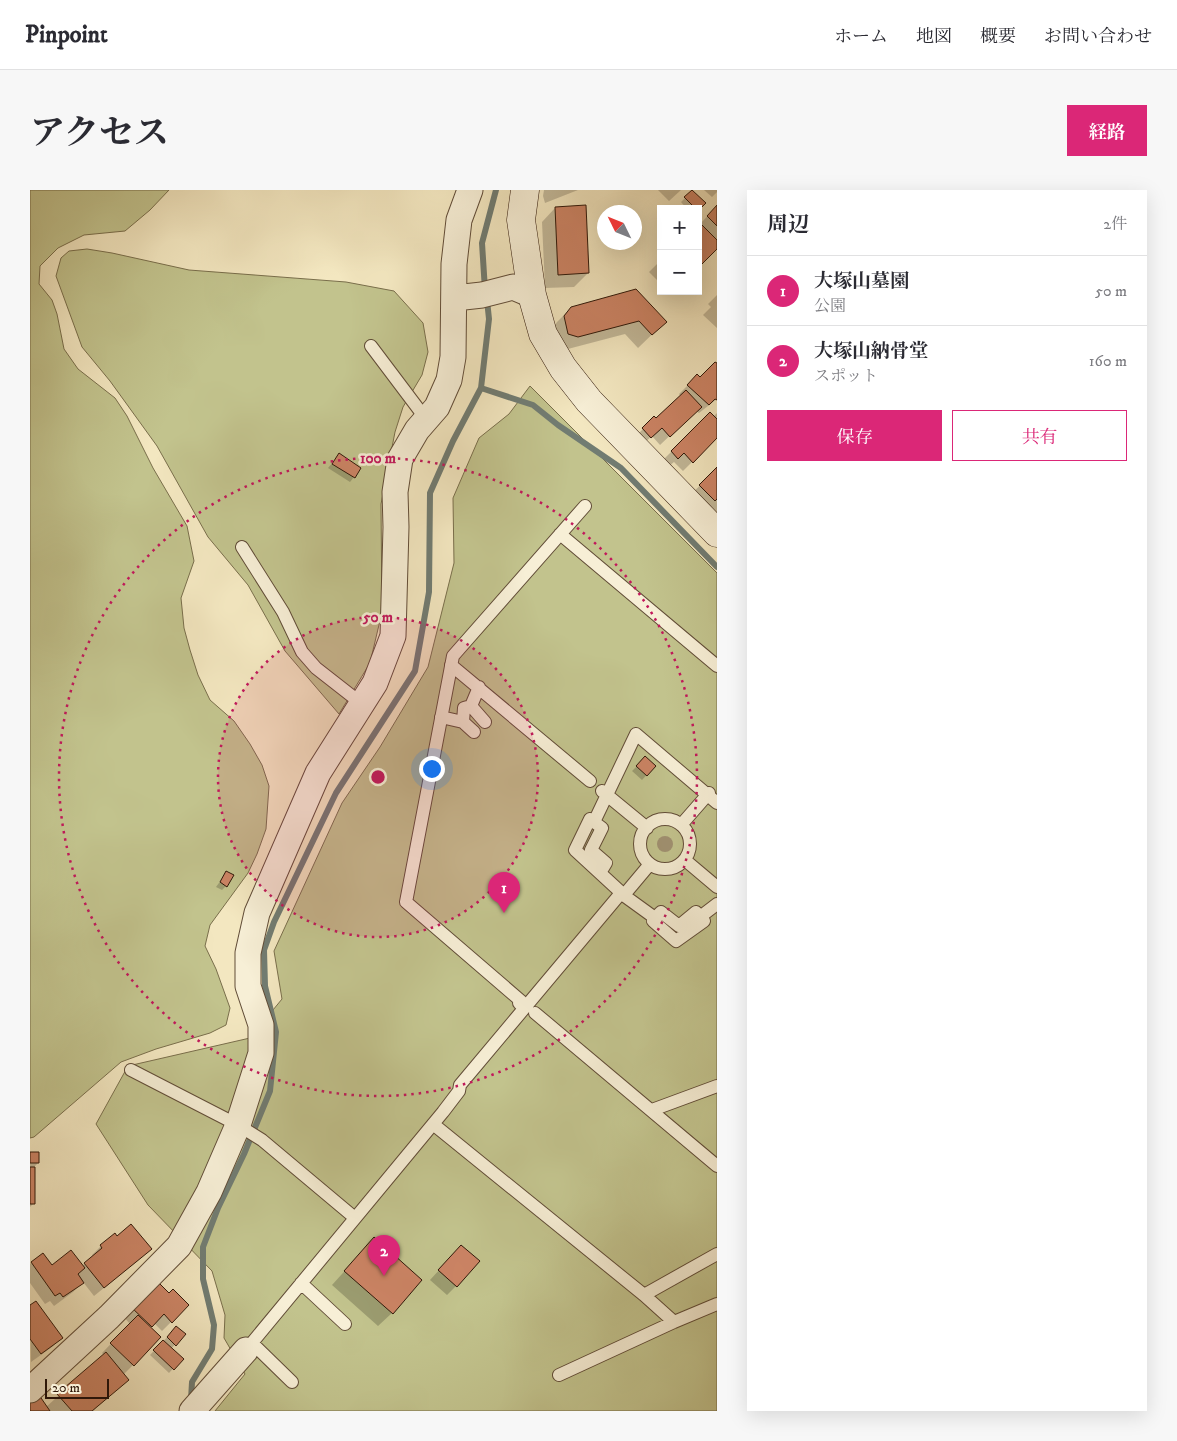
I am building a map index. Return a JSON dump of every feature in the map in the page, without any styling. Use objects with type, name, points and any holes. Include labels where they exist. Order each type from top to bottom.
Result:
[{"type":"street","points":[[30,1390],[109,1317],[179,1246],[209,1192],[238,1126],[261,1053],[261,1025],[248,986],[248,953],[257,913],[318,773],[375,683],[393,636],[395,492],[400,459],[417,430],[437,406],[449,380],[453,357],[454,264],[460,220],[470,190]]},
{"type":"street","points":[[525,190],[521,220],[523,291],[543,334],[563,368],[589,401],[717,533]]},
{"type":"street","points":[[455,298],[523,291]]},
{"type":"street","points":[[192,1411],[244,1352]]},
{"type":"lane","points":[[371,346],[426,419]]},
{"type":"lane","points":[[585,506],[453,656],[406,902],[521,1001],[519,1003],[652,1110],[717,1166]]},
{"type":"lane","points":[[560,534],[717,666]]},
{"type":"lane","points":[[242,547],[283,612],[302,652],[316,668],[362,704]]},
{"type":"lane","points":[[451,665],[590,780]]},
{"type":"lane","points":[[472,706],[478,687]]},
{"type":"lane","points":[[463,722],[464,708],[472,706]]},
{"type":"lane","points":[[472,706],[485,722]]},
{"type":"lane","points":[[441,717],[463,722],[474,732]]},
{"type":"lane","points":[[682,825],[713,792],[636,734],[605,793],[594,822],[590,819],[575,850],[624,895],[655,918],[653,921],[676,941],[704,921],[700,917],[717,904]]},
{"type":"lane","points":[[605,793],[647,828]]},
{"type":"lane","points":[[659,819],[669,819],[682,825],[690,838],[690,849],[685,860],[676,867],[666,870],[655,868],[642,853],[640,840],[647,828],[651,823],[659,819]]},
{"type":"lane","points":[[685,860],[717,887]]},
{"type":"lane","points":[[495,1049],[650,864]]},
{"type":"lane","points":[[292,1382],[244,1352],[433,1124],[459,1091],[460,1085],[530,1011],[562,968]]},
{"type":"lane","points":[[131,1070],[262,1140],[355,1218]]},
{"type":"lane","points":[[652,1110],[717,1086]]},
{"type":"lane","points":[[433,1124],[644,1295],[674,1322]]},
{"type":"lane","points":[[644,1295],[717,1254]]},
{"type":"lane","points":[[301,1283],[345,1324]]},
{"type":"lane","points":[[559,1374],[717,1304]]},
{"type":"green space","points":[[30,190],[169,190],[150,210],[125,231],[84,235],[58,248],[40,266],[39,284],[52,300],[57,314],[64,349],[78,369],[115,398],[127,416],[153,468],[187,526],[194,561],[181,598],[184,628],[190,650],[198,675],[210,700],[234,721],[250,744],[262,765],[269,786],[266,829],[257,854],[248,873],[210,925],[205,946],[216,969],[230,1008],[226,1025],[210,1033],[156,1049],[121,1062],[34,1137],[30,1138]]},
{"type":"green space","points":[[87,249],[189,270],[346,282],[394,291],[423,323],[428,352],[422,375],[403,407],[395,432],[381,504],[382,612],[370,663],[339,714],[285,651],[248,585],[208,537],[157,446],[110,381],[82,347],[56,276],[61,258],[69,251]]},
{"type":"green space","points":[[530,386],[717,573],[717,1411],[215,1411],[245,1374],[224,1338],[225,1315],[212,1271],[148,1205],[96,1124],[128,1066],[250,1038],[282,999],[274,951],[342,803],[380,747],[428,667],[454,563],[453,498],[479,438],[509,414]]},
{"type":"building","points":[[692,190],[706,203],[702,207],[702,205],[692,205],[684,197]]},
{"type":"building","points":[[586,205],[589,273],[558,275],[555,207]]},
{"type":"building","points":[[717,205],[717,226],[707,216]]},
{"type":"building","points":[[702,225],[717,240],[717,249],[702,264]]},
{"type":"building","points":[[636,289],[667,322],[652,335],[639,321],[578,337],[568,334],[564,316],[571,307]]},
{"type":"building","points":[[715,362],[717,363],[717,400],[715,399],[709,405],[687,385],[697,374],[700,377]]},
{"type":"building","points":[[686,390],[702,407],[670,437],[662,428],[651,438],[642,428],[654,416],[656,418]]},
{"type":"building","points":[[710,412],[717,419],[717,438],[693,463],[684,453],[678,459],[671,451]]},
{"type":"building","points":[[339,453],[361,468],[355,478],[332,464]]},
{"type":"building","points":[[717,467],[717,499],[715,501],[699,485]]},
{"type":"building","points":[[645,756],[656,766],[647,776],[636,766]]},
{"type":"building","points":[[226,871],[234,875],[227,887],[220,882]]},
{"type":"building","points":[[30,1152],[39,1152],[39,1163],[30,1163]]},
{"type":"building","points":[[30,1167],[35,1167],[35,1204],[30,1204]]},
{"type":"building","points":[[131,1224],[152,1249],[104,1288],[84,1263],[102,1248],[100,1245],[115,1233],[117,1236]]},
{"type":"building","points":[[374,1237],[422,1280],[393,1314],[344,1271]]},
{"type":"building","points":[[461,1245],[480,1261],[457,1287],[438,1270]]},
{"type":"building","points":[[71,1250],[85,1268],[78,1274],[84,1283],[63,1297],[60,1293],[55,1296],[31,1262],[43,1253],[52,1265]]},
{"type":"building","points":[[156,1280],[169,1293],[173,1289],[189,1305],[172,1323],[164,1314],[152,1327],[131,1307]]},
{"type":"building","points":[[36,1301],[63,1338],[41,1354],[30,1339],[30,1305]]},
{"type":"building","points":[[138,1315],[161,1337],[134,1366],[110,1343]]},
{"type":"building","points":[[176,1326],[186,1334],[176,1346],[167,1337]]},
{"type":"building","points":[[163,1340],[184,1359],[174,1370],[153,1350]]},
{"type":"building","points":[[106,1352],[129,1380],[92,1411],[72,1411],[57,1394]]},
{"type":"building","points":[[39,1395],[50,1411],[30,1411],[30,1401]]},
{"type":"waterway","points":[[485,290],[482,243],[496,190]]},
{"type":"waterway","points":[[191,1400],[192,1382],[212,1349],[214,1325],[203,1279],[203,1247],[218,1208],[244,1154],[270,1091],[276,1032],[265,986],[264,950],[274,922],[336,793],[415,671],[429,592],[430,493],[453,441],[481,388],[489,319],[487,300]]},
{"type":"waterway","points":[[481,388],[533,405],[558,425],[621,468],[717,567]]},
{"type":"place","name":"大塚山墓園","points":[[504,913]]},
{"type":"place","name":"大塚山納骨堂","points":[[384,1276]]}]
